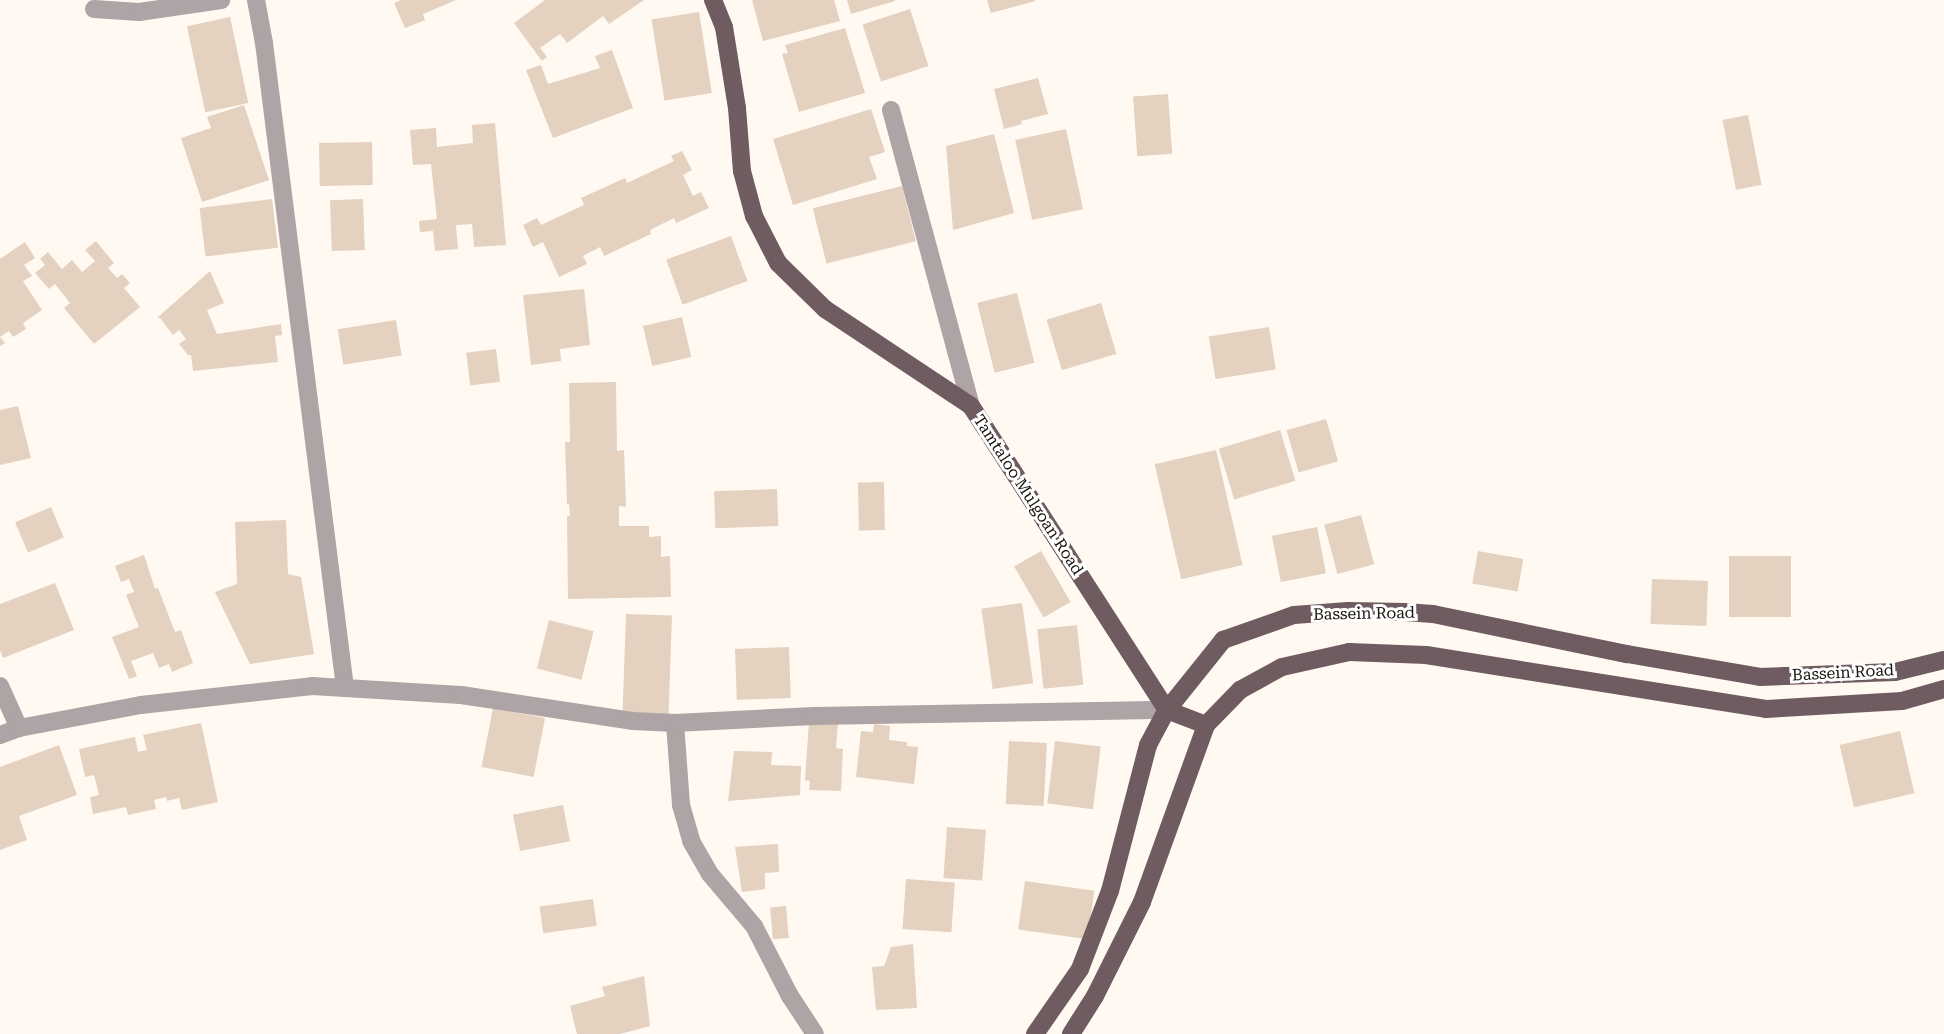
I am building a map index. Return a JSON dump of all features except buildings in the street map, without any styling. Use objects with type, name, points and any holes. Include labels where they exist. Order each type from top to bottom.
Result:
[{"type":"main road","name":"Tamtaloo Mulgoan Road","points":[[713,0],[724,27],[737,108],[742,171],[753,216],[778,263],[825,309],[971,406],[1167,710]]},
{"type":"main road","name":"Bassein Road","points":[[1035,1034],[1080,969],[1110,891],[1148,745],[1167,710],[1223,640],[1294,615],[1348,611],[1433,614],[1627,654],[1760,677],[1895,672],[1944,660]]},
{"type":"main road","name":"Bassein Road","points":[[1206,725],[1240,690],[1282,667],[1349,652],[1426,655],[1766,709],[1902,701],[1944,689]]},
{"type":"main road","points":[[1071,1034],[1116,955],[1142,902],[1206,725],[1167,710]]},
{"type":"street","points":[[94,9],[139,12],[221,0]]},
{"type":"street","points":[[256,0],[264,44],[345,688]]},
{"type":"street","points":[[891,110],[971,406]]},
{"type":"street","points":[[0,686],[19,728]]},
{"type":"street","points":[[0,735],[19,728],[141,705],[312,686],[460,695],[632,721],[675,723],[814,716],[1167,710]]},
{"type":"street","points":[[675,723],[681,805],[691,841],[710,874],[754,926],[790,996],[815,1034]]}]
